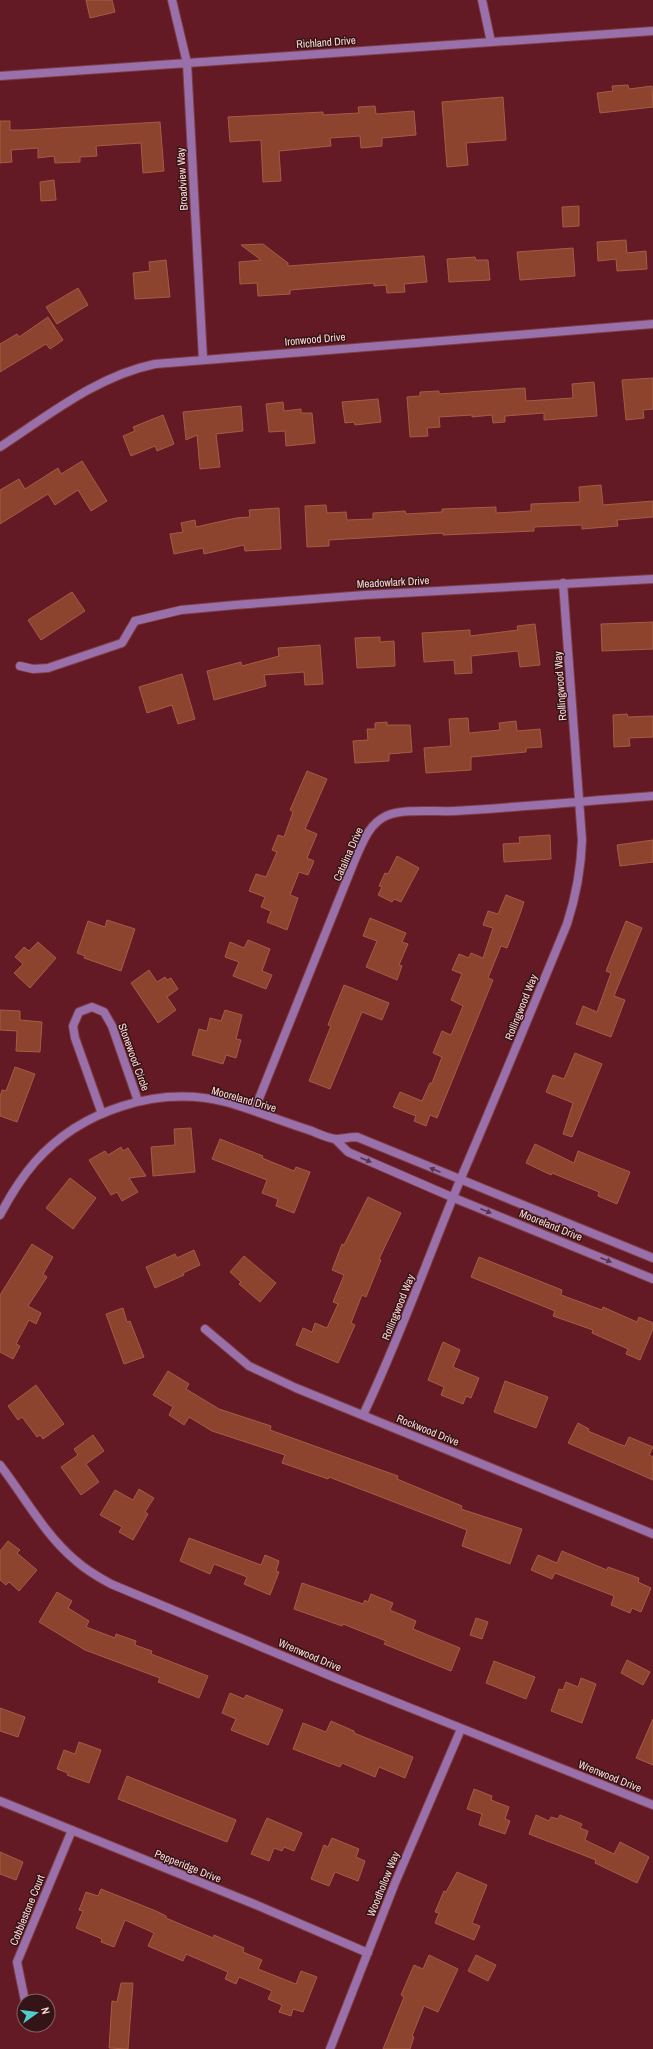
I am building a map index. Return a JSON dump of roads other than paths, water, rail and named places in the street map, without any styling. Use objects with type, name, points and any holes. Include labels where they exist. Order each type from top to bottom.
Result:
[{"type":"street","name":"Broadview Way","points":[[172,0],[187,63],[203,359]]},
{"type":"street","points":[[482,0],[491,42]]},
{"type":"street","name":"Richland Drive","points":[[0,76],[653,31]]},
{"type":"street","name":"Ironwood Drive","points":[[0,447],[72,400],[117,374],[154,364],[653,324]]},
{"type":"street","name":"Meadowlark Drive","points":[[20,666],[33,669],[48,668],[122,643],[136,621],[181,610],[365,595],[653,579]]},
{"type":"street","name":"Rollingwood Way","points":[[363,1415],[386,1366],[574,904],[581,862],[580,801],[563,584]]},
{"type":"street","name":"Catalina Drive","points":[[254,1111],[356,857],[368,832],[376,822],[386,816],[397,813],[653,796]]},
{"type":"street","name":"Stonewood Circle","points":[[102,1114],[75,1038],[73,1026],[79,1012],[92,1007],[104,1012],[112,1026],[138,1101]]},
{"type":"street","name":"Mooreland Drive","points":[[0,1215],[25,1174],[46,1150],[75,1129],[102,1114],[138,1101],[180,1097],[202,1098],[254,1111],[335,1139],[357,1137],[653,1258]]},
{"type":"street","name":"Mooreland Drive","points":[[335,1139],[348,1152],[454,1198],[653,1279]]},
{"type":"street","name":"Rockwood Drive","points":[[205,1328],[249,1366],[296,1388],[653,1534]]},
{"type":"street","name":"Wrenwood Drive","points":[[0,1465],[58,1543],[91,1573],[132,1593],[461,1729],[653,1805]]},
{"type":"street","name":"Woodhollow Way","points":[[330,2049],[395,1883],[461,1729]]},
{"type":"street","name":"Pepperidge Drive","points":[[0,1801],[254,1904],[368,1953]]},
{"type":"street","name":"Cobblestone Court","points":[[24,1993],[18,1962],[72,1830]]}]
